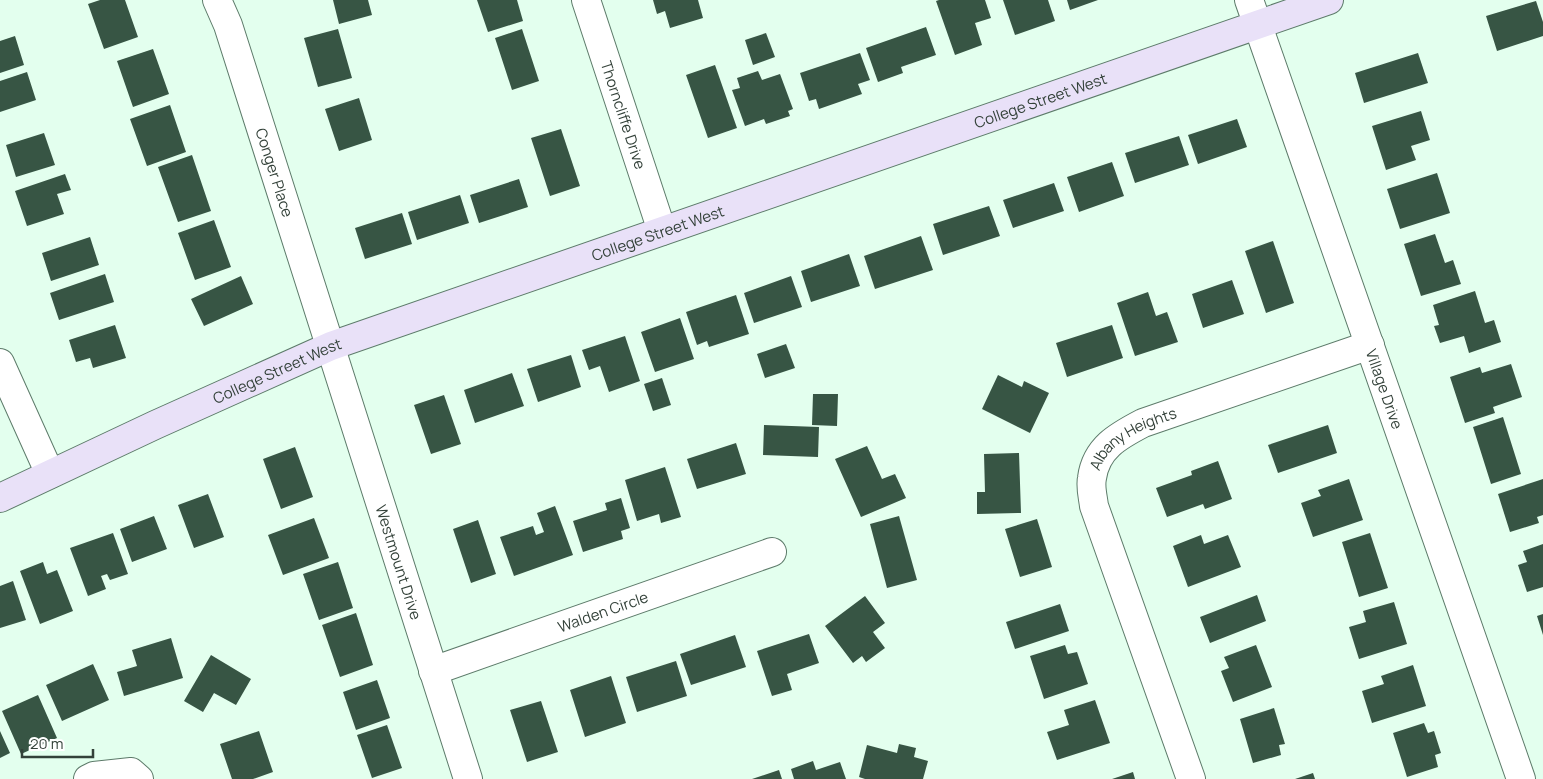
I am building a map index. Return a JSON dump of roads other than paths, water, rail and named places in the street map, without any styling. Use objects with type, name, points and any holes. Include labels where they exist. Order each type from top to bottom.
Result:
[{"type":"street","name":"Conger Place","points":[[217,0],[228,25],[331,346]]},
{"type":"street","name":"Thorncliffe Drive","points":[[586,0],[662,231]]},
{"type":"street","name":"College Street West","points":[[0,498],[331,346],[662,231],[1253,12],[1329,0]]},
{"type":"street","name":"Village Drive","points":[[1253,12],[1521,779]]},
{"type":"street","name":"Albany Heights","points":[[1191,779],[1094,506],[1091,479],[1099,455],[1117,436],[1143,423],[1370,345]]},
{"type":"street","name":"Westmount Drive","points":[[331,346],[468,779]]},
{"type":"street","points":[[0,364],[50,474]]},
{"type":"street","name":"Walden Circle","points":[[433,671],[772,552]]},
{"type":"street","points":[[88,779],[94,776],[131,772],[139,779]]}]
